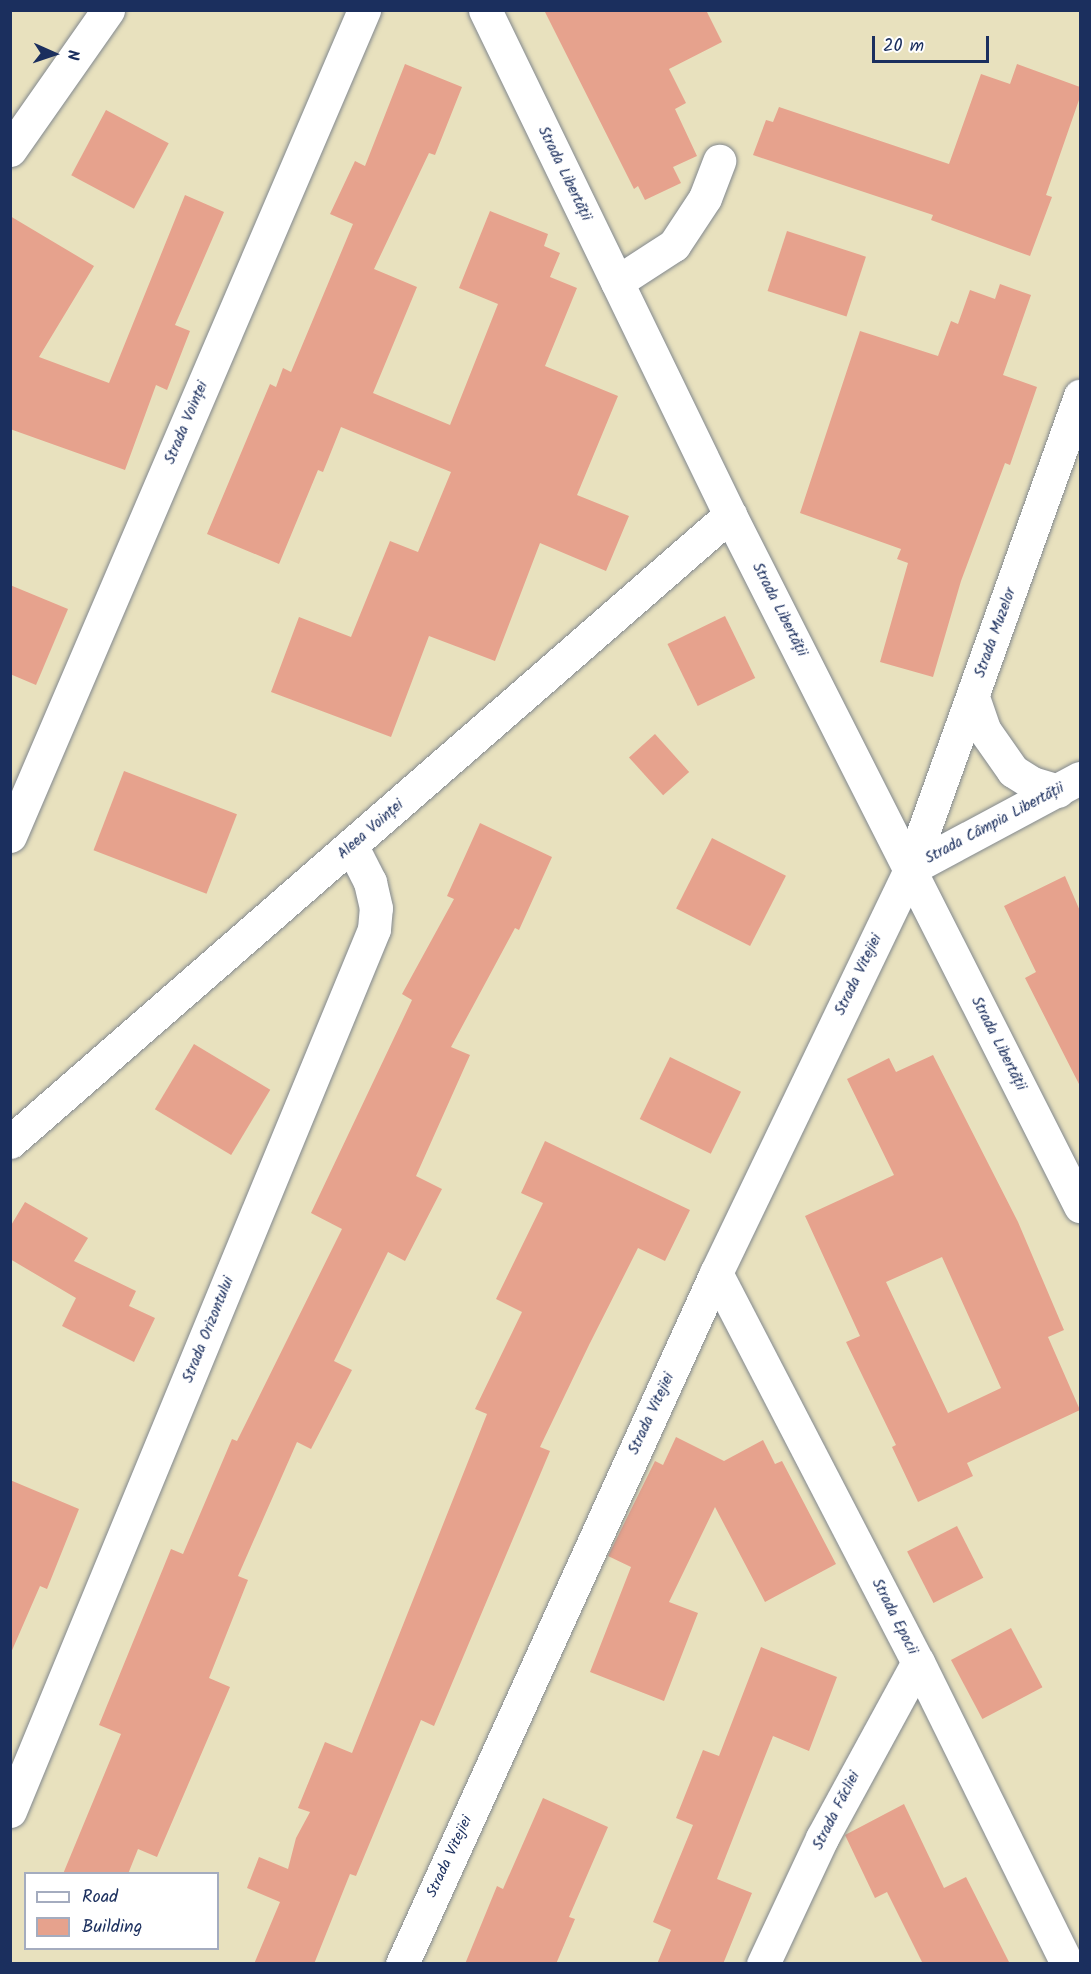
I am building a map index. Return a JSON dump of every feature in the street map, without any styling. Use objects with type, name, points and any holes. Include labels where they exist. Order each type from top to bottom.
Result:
[{"type":"street","points":[[10,150],[108,10]]},
{"type":"street","name":"Strada Voinței","points":[[10,836],[364,10]]},
{"type":"street","name":"Strada Libertății","points":[[485,10],[730,515],[1080,1206]]},
{"type":"street","points":[[617,282],[674,245],[705,198],[718,161]]},
{"type":"street","name":"Strada Muzelor","points":[[910,869],[974,697],[1080,396]]},
{"type":"street","name":"Aleea Voinței","points":[[10,1142],[352,847],[730,515]]},
{"type":"street","points":[[974,697],[985,730],[1013,771],[1032,783],[1069,784]]},
{"type":"street","name":"Strada Câmpia Libertății","points":[[910,869],[1069,784]]},
{"type":"street","name":"Strada Orizontului","points":[[10,1811],[374,929],[376,908],[370,882],[352,847]]},
{"type":"street","name":"Strada Vitejiei","points":[[402,1964],[716,1273],[910,869]]},
{"type":"street","name":"Strada Epocii","points":[[716,1273],[918,1662],[1067,1964]]},
{"type":"street","name":"Strada Făcliei","points":[[763,1964],[822,1838],[918,1662]]},
{"type":"building","points":[[544,10],[706,10],[722,42],[669,69],[686,103],[675,109],[697,156],[673,167],[681,183],[645,200],[638,186],[634,189]]},
{"type":"building","points":[[405,64],[462,87],[435,155],[429,153],[374,269],[417,287],[373,393],[450,425],[498,304],[459,288],[490,211],[548,234],[544,246],[560,253],[550,277],[577,288],[545,366],[618,396],[577,495],[629,516],[606,571],[540,543],[495,661],[429,636],[391,737],[271,692],[299,617],[351,637],[390,541],[418,552],[451,472],[341,427],[323,472],[318,470],[279,564],[207,534],[270,384],[276,387],[283,368],[291,372],[353,224],[330,214],[355,161],[365,166]]},
{"type":"building","points":[[1017,64],[1080,87],[1080,97],[1046,195],[1052,197],[1030,256],[931,220],[933,215],[753,155],[766,120],[773,122],[779,107],[949,164],[981,74],[1010,84]]},
{"type":"building","points":[[106,110],[169,143],[134,209],[71,175]]},
{"type":"building","points":[[185,195],[224,212],[175,325],[190,331],[167,390],[156,385],[125,470],[10,429],[10,216],[94,266],[39,357],[109,383]]},
{"type":"building","points":[[787,231],[866,257],[846,317],[768,291]]},
{"type":"building","points":[[1000,284],[1031,295],[1003,375],[1037,387],[1010,465],[1005,463],[961,581],[933,677],[880,662],[908,563],[897,559],[901,549],[800,513],[860,331],[938,356],[951,321],[958,324],[970,290],[995,299]]},
{"type":"building","points":[[10,585],[68,609],[36,685],[10,674]]},
{"type":"building","points":[[725,616],[755,678],[698,706],[667,644]]},
{"type":"building","points":[[655,734],[689,772],[663,795],[629,757]]},
{"type":"building","points":[[124,771],[237,814],[207,894],[94,850]]},
{"type":"building","points":[[480,823],[552,857],[519,930],[515,928],[451,1047],[470,1055],[416,1176],[442,1189],[405,1261],[388,1252],[334,1361],[352,1370],[311,1449],[297,1442],[238,1576],[248,1580],[209,1678],[230,1687],[157,1857],[138,1849],[129,1872],[64,1872],[121,1734],[99,1725],[171,1549],[183,1554],[232,1439],[237,1441],[342,1229],[311,1213],[412,1000],[402,994],[454,899],[447,896]]},
{"type":"building","points":[[712,838],[786,876],[750,946],[676,908]]},
{"type":"building","points":[[1065,876],[1080,911],[1080,1086],[1025,978],[1036,972],[1004,906]]},
{"type":"building","points":[[194,1044],[270,1090],[231,1155],[155,1109]]},
{"type":"building","points":[[933,1055],[1018,1222],[1064,1330],[1048,1337],[1080,1410],[967,1463],[973,1476],[918,1502],[892,1447],[896,1445],[846,1342],[860,1336],[805,1216],[894,1175],[847,1079],[889,1058],[896,1072]],"holes":[[[942,1257],[1001,1388],[948,1413],[886,1282]]]},
{"type":"building","points":[[670,1057],[741,1092],[711,1154],[640,1119]]},
{"type":"building","points":[[545,1141],[690,1210],[665,1261],[638,1248],[589,1345],[540,1447],[550,1451],[434,1726],[421,1720],[356,1876],[350,1874],[314,1964],[254,1964],[280,1902],[247,1888],[259,1857],[288,1869],[296,1838],[310,1812],[298,1808],[325,1742],[352,1753],[487,1414],[475,1409],[522,1312],[496,1299],[543,1203],[521,1193]]},
{"type":"building","points":[[25,1202],[88,1238],[74,1261],[136,1291],[129,1306],[155,1318],[134,1362],[62,1326],[76,1298],[10,1259],[10,1227]]},
{"type":"building","points":[[676,1437],[724,1461],[763,1440],[775,1464],[782,1461],[836,1564],[765,1602],[715,1507],[669,1602],[698,1613],[664,1701],[590,1672],[631,1567],[608,1556],[655,1461],[663,1465]]},
{"type":"building","points":[[10,1480],[79,1509],[47,1589],[40,1586],[10,1655]]},
{"type":"building","points":[[957,1526],[983,1578],[933,1603],[907,1551]]},
{"type":"building","points":[[1011,1628],[1042,1687],[982,1719],[951,1660]]},
{"type":"building","points":[[761,1647],[837,1677],[809,1751],[773,1736],[717,1879],[752,1893],[723,1964],[657,1964],[671,1930],[653,1922],[693,1825],[676,1818],[703,1750],[719,1756]]},
{"type":"building","points":[[543,1798],[608,1827],[569,1917],[575,1919],[556,1964],[465,1964],[497,1886],[503,1889]]},
{"type":"building","points":[[904,1804],[944,1888],[966,1877],[1010,1964],[923,1964],[887,1892],[875,1898],[845,1835]]}]
